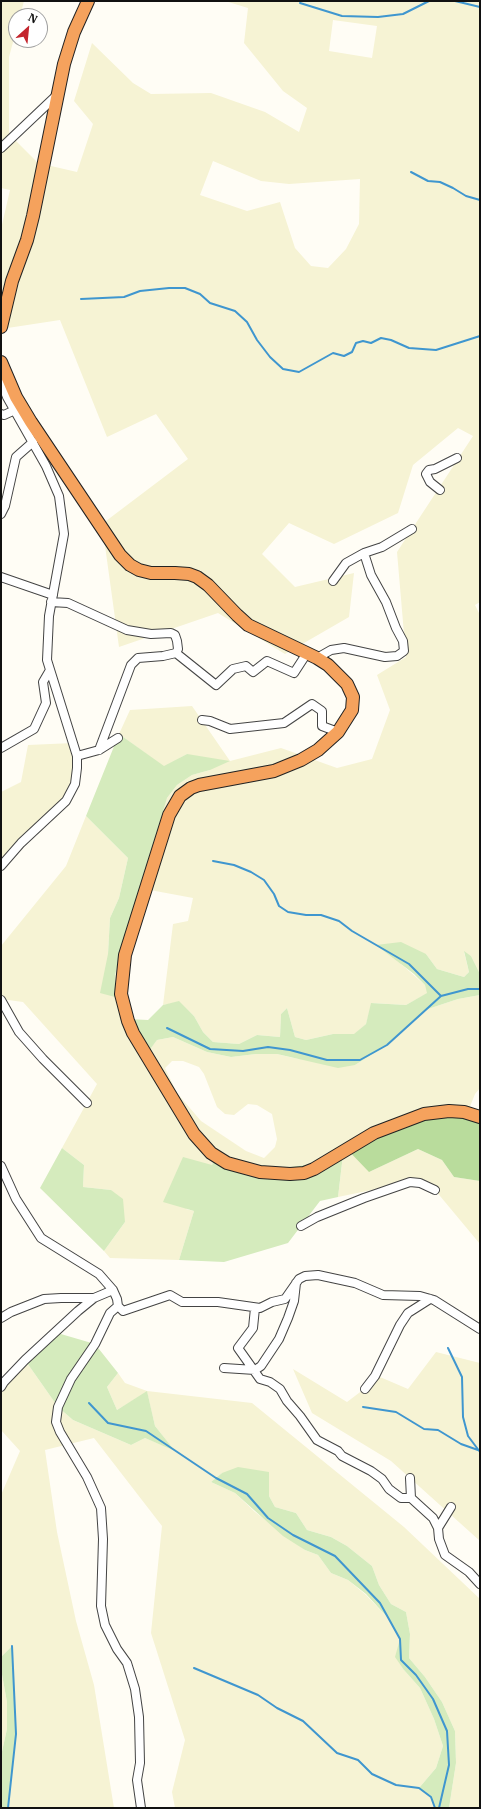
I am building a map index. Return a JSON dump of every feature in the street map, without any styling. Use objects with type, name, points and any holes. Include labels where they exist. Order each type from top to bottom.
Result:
[{"type":"highway","points":[[1,327],[12,281],[27,240],[33,216],[67,51],[76,26],[88,1]]},
{"type":"highway","points":[[1,362],[16,397],[31,422],[120,555],[130,565],[139,570],[150,573],[175,572],[197,577],[208,585],[248,625],[312,656],[339,675],[347,684],[352,693],[354,701],[352,710],[346,722],[338,732],[318,750],[301,760],[274,771],[199,785],[186,790],[178,799],[169,815],[125,955],[121,994],[128,1021],[194,1134],[202,1145],[217,1158],[236,1166],[275,1174],[304,1173],[334,1158],[374,1133],[424,1114],[450,1111],[464,1112],[480,1117]]},
{"type":"street","points":[[1,148],[58,94]]},
{"type":"street","points":[[1,362],[2,384],[7,397],[53,480],[59,496],[64,534],[52,598],[47,636],[47,660],[77,756],[75,784],[66,801],[21,842],[1,873]]},
{"type":"street","points":[[1,414],[4,415],[15,410]]},
{"type":"street","points":[[1,514],[5,506],[16,457],[33,442]]},
{"type":"street","points":[[440,490],[430,482],[426,474],[428,470],[435,469],[457,458]]},
{"type":"street","points":[[333,581],[346,563],[364,553],[382,548],[412,529]]},
{"type":"street","points":[[99,750],[128,673],[135,660],[176,653],[216,685],[232,669],[246,666],[253,672],[267,661],[294,673],[312,656],[331,650],[344,648],[385,657],[397,656],[404,651],[403,641],[396,628],[386,602],[371,575],[364,553]]},
{"type":"street","points":[[1,577],[68,603],[127,630],[151,634],[171,633],[175,635],[177,641],[178,648],[176,653]]},
{"type":"street","points":[[1,748],[34,729],[46,703],[43,682],[50,670]]},
{"type":"street","points":[[202,720],[210,721],[230,730],[284,723],[312,704],[322,711],[322,726],[338,732]]},
{"type":"street","points":[[77,756],[99,750],[118,738]]},
{"type":"street","points":[[1,866],[10,857]]},
{"type":"street","points":[[1,1000],[19,1032],[43,1059],[87,1103]]},
{"type":"street","points":[[1,1166],[16,1199],[42,1238],[99,1274],[113,1290],[118,1306],[124,1310],[170,1296],[182,1302],[218,1302],[255,1308],[285,1298],[296,1283],[305,1276],[318,1275],[355,1283],[382,1295],[404,1294],[430,1298],[480,1329]]},
{"type":"street","points":[[301,1226],[316,1217],[410,1182],[420,1183],[434,1190]]},
{"type":"street","points":[[224,1368],[255,1370],[266,1359],[279,1339],[294,1301],[296,1283]]},
{"type":"street","points":[[1,1387],[4,1382],[54,1332],[94,1298],[113,1290]]},
{"type":"street","points":[[1,1318],[11,1312],[44,1299],[67,1297],[94,1298]]},
{"type":"street","points":[[366,1389],[375,1376],[400,1325],[408,1313],[430,1298]]},
{"type":"street","points":[[118,1306],[110,1313],[95,1344],[71,1379],[58,1407],[56,1422],[60,1432],[87,1477],[101,1508],[103,1539],[101,1606],[105,1625],[117,1649],[127,1663],[135,1689],[139,1717],[140,1763],[137,1780],[141,1808]]},
{"type":"street","points":[[255,1308],[253,1328],[238,1348],[243,1358],[255,1370],[260,1379],[270,1382],[280,1389],[287,1402],[300,1416],[317,1440],[338,1451],[342,1456],[371,1471],[382,1479],[389,1489],[401,1498],[411,1498],[433,1518],[438,1528],[439,1539],[445,1555],[469,1572],[480,1584]]},
{"type":"street","points":[[410,1478],[411,1498]]},
{"type":"street","points":[[438,1528],[452,1507]]},
{"type":"shaded area","points":[[1,1],[24,1],[22,8],[8,8],[8,48],[11,48],[9,57],[9,134],[38,163],[77,172],[93,124],[74,101],[92,43],[133,83],[151,94],[211,93],[265,112],[299,132],[307,108],[283,91],[244,43],[248,8],[225,1],[480,1],[480,602],[475,605],[480,615],[480,974],[471,956],[464,952],[469,972],[464,977],[437,969],[426,954],[401,964],[425,985],[428,993],[406,1005],[372,1003],[366,1024],[355,1034],[333,1034],[306,1040],[295,1037],[287,1008],[281,1014],[280,1037],[257,1035],[239,1044],[213,1042],[203,1032],[194,1016],[179,1002],[163,1005],[173,924],[188,921],[193,898],[150,890],[131,949],[120,999],[148,1051],[157,1040],[173,1037],[207,1052],[231,1057],[256,1054],[277,1054],[294,1058],[355,1065],[387,1045],[425,1010],[458,999],[480,995],[480,1088],[475,1094],[469,1109],[369,1172],[418,1149],[442,1160],[454,1177],[480,1181],[480,1244],[435,1190],[410,1182],[338,1197],[344,1147],[312,1164],[282,1168],[245,1163],[217,1152],[212,1165],[186,1209],[194,1211],[179,1260],[110,1258],[104,1251],[125,1222],[111,1190],[83,1187],[84,1165],[62,1148],[97,1084],[23,1002],[1,999],[1,946],[66,866],[86,816],[128,858],[119,898],[110,918],[108,954],[115,997],[115,975],[163,806],[177,785],[192,775],[210,770],[187,754],[164,767],[119,734],[130,710],[192,706],[230,761],[281,748],[337,768],[372,759],[390,710],[377,675],[406,657],[397,552],[473,436],[458,428],[413,465],[398,513],[334,544],[289,523],[262,554],[295,587],[354,573],[349,617],[285,654],[218,613],[119,647],[102,524],[188,459],[156,414],[107,437],[60,320],[1,329],[1,229],[10,190],[1,188]],"holes":[[[333,20],[377,26],[372,58],[329,51]],[[213,161],[261,181],[289,184],[360,179],[359,224],[346,249],[328,268],[311,266],[295,248],[280,202],[247,211],[200,195]],[[172,1061],[183,1061],[199,1067],[204,1074],[217,1107],[225,1114],[234,1115],[248,1104],[257,1105],[272,1114],[277,1139],[275,1147],[264,1158],[246,1151],[201,1121],[177,1093],[165,1068]]]},
{"type":"shaded area","points":[[73,743],[77,768],[66,801],[1,866],[1,792],[21,782],[28,745]]},
{"type":"shaded area","points":[[436,1352],[480,1363],[480,1541],[391,1461],[312,1413],[293,1369],[347,1402],[380,1377],[408,1389]]},
{"type":"shaded area","points":[[25,1360],[58,1407],[73,1420],[131,1445],[145,1438],[174,1450],[155,1426],[147,1392],[117,1410],[107,1387],[118,1373],[125,1383],[147,1391],[252,1403],[404,1527],[480,1599],[480,1808],[449,1808],[456,1763],[455,1731],[442,1702],[425,1677],[409,1658],[410,1634],[406,1612],[391,1604],[379,1585],[372,1566],[347,1546],[331,1537],[307,1530],[296,1513],[275,1507],[269,1496],[269,1473],[222,1473],[211,1482],[235,1493],[255,1512],[305,1550],[318,1555],[331,1573],[348,1580],[366,1595],[388,1618],[400,1639],[404,1670],[420,1688],[434,1719],[443,1746],[436,1768],[419,1788],[431,1797],[435,1808],[175,1808],[172,1792],[185,1740],[151,1633],[162,1526],[94,1438],[45,1450],[57,1532],[76,1621],[94,1685],[114,1808],[8,1808],[16,1734],[12,1646],[1,1657],[1,1495],[20,1451],[1,1430],[1,1387]]},
{"type":"shaded area","points":[[1,1669],[7,1702],[7,1729],[1,1756]]},
{"type":"green space","points":[[119,734],[164,766],[187,754],[230,761],[210,770],[192,775],[177,785],[167,798],[126,932],[115,975],[115,997],[100,993],[108,954],[110,918],[119,898],[128,858],[86,816]]},
{"type":"green space","points":[[401,942],[426,954],[437,969],[464,977],[469,972],[464,951],[471,956],[480,974],[480,995],[458,999],[425,1010],[387,1045],[355,1065],[338,1068],[277,1054],[256,1054],[231,1057],[207,1052],[173,1037],[157,1040],[148,1052],[128,1019],[148,1020],[163,1005],[179,1001],[194,1016],[203,1032],[213,1042],[239,1044],[257,1035],[280,1037],[281,1014],[287,1008],[295,1037],[306,1040],[333,1034],[354,1034],[366,1024],[371,1003],[406,1005],[427,993],[425,985],[414,974],[376,945]]},
{"type":"green space","points":[[480,1114],[480,1181],[454,1177],[442,1160],[418,1149],[369,1172],[344,1146],[399,1120]]},
{"type":"green space","points":[[344,1146],[338,1197],[320,1201],[288,1243],[224,1262],[179,1260],[194,1211],[163,1202],[183,1157],[212,1165],[217,1152],[245,1163],[282,1168],[312,1164]]},
{"type":"green space","points":[[62,1148],[84,1165],[83,1187],[111,1190],[123,1199],[125,1222],[104,1251],[40,1188]]},
{"type":"green space","points":[[54,1332],[95,1344],[118,1373],[107,1387],[117,1410],[147,1391],[155,1426],[175,1451],[145,1438],[131,1445],[73,1420],[58,1407],[25,1360]]},
{"type":"green space","points":[[238,1467],[269,1472],[269,1496],[275,1507],[296,1513],[307,1530],[331,1537],[347,1546],[372,1566],[379,1585],[391,1604],[406,1612],[410,1634],[409,1658],[425,1677],[442,1702],[455,1731],[456,1763],[449,1808],[435,1808],[431,1797],[419,1788],[436,1768],[443,1746],[434,1719],[420,1688],[395,1657],[400,1639],[388,1618],[366,1594],[348,1580],[331,1573],[318,1555],[305,1550],[283,1536],[235,1493],[211,1482],[222,1473]]},
{"type":"green space","points":[[12,1646],[16,1734],[8,1808],[1,1808],[1,1756],[7,1729],[7,1702],[1,1669],[1,1657]]},
{"type":"waterway","points":[[300,3],[342,16],[378,17],[403,14],[429,1]]},
{"type":"waterway","points":[[455,1],[480,7]]},
{"type":"waterway","points":[[411,172],[428,181],[440,182],[466,196],[480,200]]},
{"type":"waterway","points":[[81,299],[124,297],[140,291],[185,288],[200,294],[210,303],[235,311],[247,322],[257,340],[270,357],[283,369],[299,372],[333,353],[344,356],[352,352],[356,343],[363,341],[371,343],[381,338],[391,340],[409,348],[436,350],[480,336]]},
{"type":"waterway","points":[[213,861],[234,865],[251,872],[264,880],[274,894],[279,906],[288,912],[306,915],[321,915],[339,921],[352,931],[409,964],[441,996]]},
{"type":"waterway","points":[[167,1028],[210,1049],[243,1051],[268,1047],[290,1050],[327,1060],[360,1060],[387,1045],[441,996],[468,989],[480,989]]},
{"type":"waterway","points":[[448,1348],[462,1377],[463,1417],[468,1436],[480,1452]]},
{"type":"waterway","points":[[89,1403],[108,1423],[146,1431],[216,1478],[247,1494],[268,1518],[293,1535],[335,1556],[380,1603],[400,1639],[401,1660],[416,1675],[433,1699],[447,1731],[449,1765],[439,1808]]},
{"type":"waterway","points":[[363,1407],[396,1412],[424,1429],[438,1430],[461,1444],[478,1450]]},
{"type":"waterway","points":[[8,1808],[16,1734],[12,1646]]},
{"type":"waterway","points":[[194,1668],[258,1695],[277,1708],[303,1721],[337,1753],[358,1760],[372,1774],[396,1785],[419,1788],[431,1797],[435,1808]]}]
